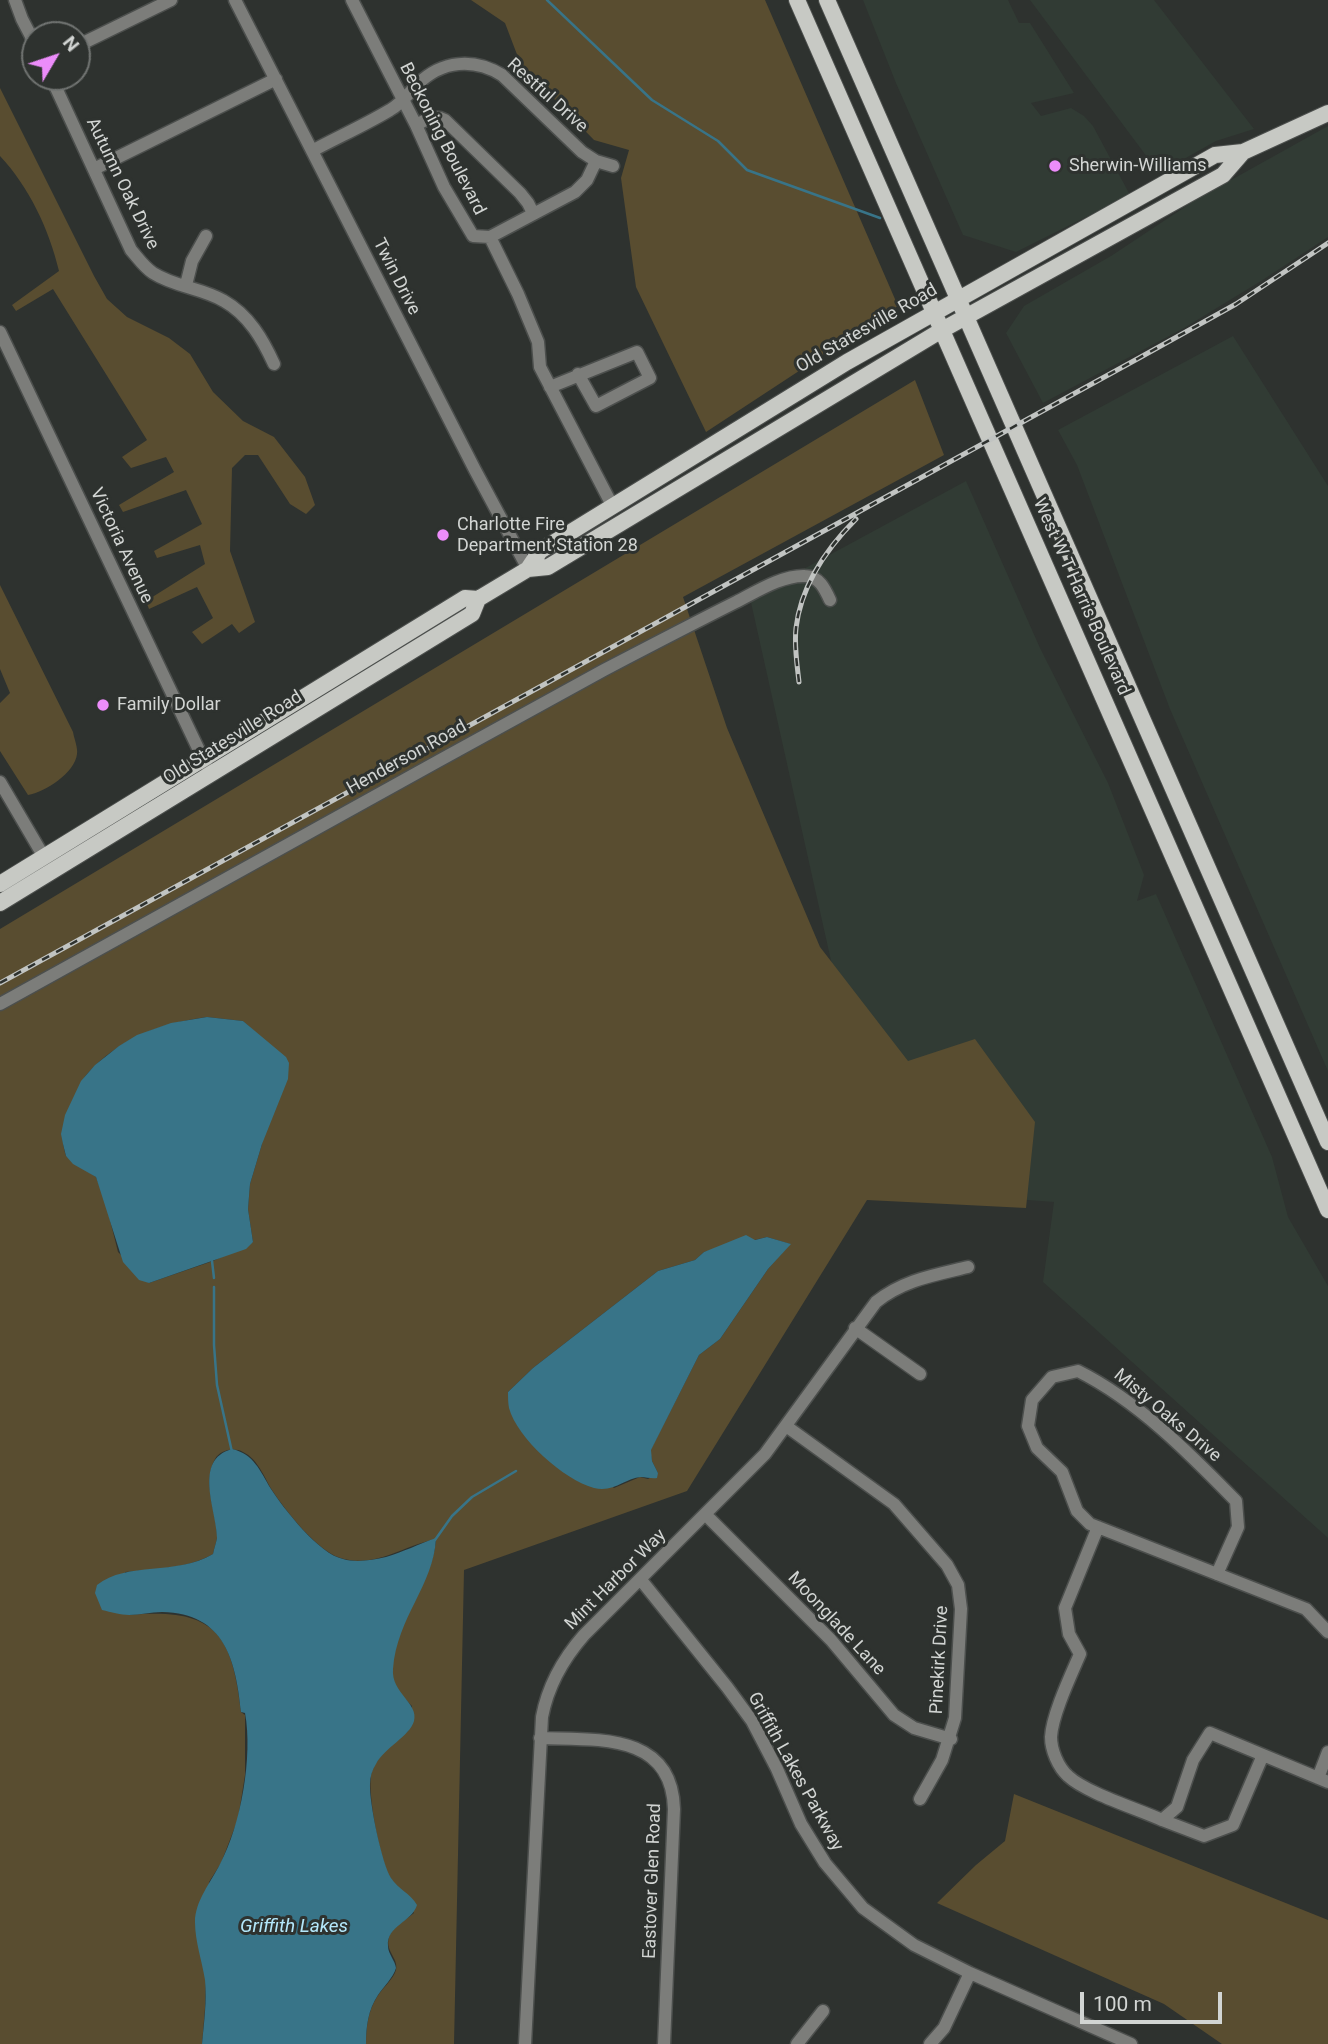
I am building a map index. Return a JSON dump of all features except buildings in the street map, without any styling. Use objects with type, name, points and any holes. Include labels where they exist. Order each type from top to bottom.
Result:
[{"type":"main road","name":"West W T Harris Boulevard","points":[[797,0],[1328,1210]]},
{"type":"main road","name":"West W T Harris Boulevard","points":[[827,0],[1328,1142]]},
{"type":"main road","name":"Old Statesville Road","points":[[528,569],[540,551],[847,362],[934,312],[1215,155],[1236,152],[1328,113]]},
{"type":"main road","name":"Old Statesville Road","points":[[0,903],[465,598],[478,599],[528,569],[548,566],[942,330],[1223,175],[1236,152]]},
{"type":"main road","points":[[1074,257],[1132,215],[1205,176],[1236,152]]},
{"type":"main road","name":"Old Statesville Road","points":[[0,884],[208,767]]},
{"type":"street","points":[[15,0],[23,21]]},
{"type":"street","points":[[91,39],[171,0]]},
{"type":"street","name":"Twin Drive","points":[[235,0],[528,569]]},
{"type":"street","name":"Beckoning Boulevard","points":[[352,0],[444,187],[469,230],[473,236],[490,237],[538,342],[540,367],[613,506]]},
{"type":"street","name":"Restful Drive","points":[[312,150],[391,110],[419,82],[437,70],[460,64],[481,65],[502,75],[582,152],[596,161],[613,166]]},
{"type":"street","points":[[94,169],[276,79]]},
{"type":"street","name":"Autumn Oak Drive","points":[[58,91],[131,250],[143,265],[169,281],[186,285],[226,302],[240,312],[275,364]]},
{"type":"street","points":[[415,125],[433,117],[445,120],[520,193],[533,214]]},
{"type":"street","points":[[490,237],[575,192],[587,180],[596,161]]},
{"type":"street","points":[[186,285],[192,261],[206,236]]},
{"type":"street","name":"Victoria Avenue","points":[[0,332],[208,767]]},
{"type":"street","points":[[550,387],[578,374],[637,352],[649,378],[596,406],[578,374]]},
{"type":"street","name":"Henderson Road","points":[[0,1004],[517,718],[747,597],[787,579],[806,575],[819,582],[830,600]]},
{"type":"street","points":[[0,782],[44,857]]},
{"type":"street","name":"Mint Harbor Way","points":[[525,2044],[540,1738],[547,1695],[561,1665],[584,1635],[753,1467],[876,1302],[912,1281],[968,1267]]},
{"type":"street","points":[[855,1328],[919,1374]]},
{"type":"street","name":"Misty Oaks Drive","points":[[1217,1574],[1238,1527],[1236,1501],[1206,1470],[1108,1386],[1078,1371],[1052,1377],[1032,1400],[1028,1426],[1037,1448],[1062,1472],[1077,1511],[1090,1524],[1098,1527],[1217,1574],[1306,1609],[1328,1632]]},
{"type":"street","name":"Pinekirk Drive","points":[[786,1426],[894,1504],[955,1578],[961,1609],[958,1697],[951,1739],[937,1771],[920,1799]]},
{"type":"street","name":"Moonglade Lane","points":[[706,1515],[831,1640],[894,1715],[914,1728],[951,1739]]},
{"type":"street","points":[[1098,1527],[1065,1608],[1069,1634],[1080,1654],[1062,1697],[1051,1737],[1056,1760],[1068,1777],[1204,1836],[1233,1825],[1263,1755]]},
{"type":"street","name":"Griffith Lakes Parkway","points":[[641,1580],[752,1721],[801,1824],[825,1863],[863,1908],[914,1945],[970,1973],[1131,2044]]},
{"type":"street","points":[[1162,1820],[1177,1807],[1193,1760],[1210,1733],[1323,1780],[1328,1752]]},
{"type":"street","name":"Eastover Glen Road","points":[[540,1738],[629,1744],[651,1756],[663,1769],[669,1781],[674,1809],[663,2044]]},
{"type":"street","points":[[930,2044],[944,2028],[970,1973]]},
{"type":"street","points":[[797,2044],[823,2011]]},
{"type":"shaded area","points":[[471,0],[765,0],[898,306],[706,432],[636,287],[621,178],[629,150],[594,140],[521,65],[505,23]]},
{"type":"shaded area","points":[[863,0],[1008,0],[1019,23],[1030,23],[1074,93],[1031,103],[1041,116],[1071,108],[1084,116],[1093,126],[1130,195],[1016,252],[963,235],[896,83]]},
{"type":"shaded area","points":[[1030,0],[1154,0],[1254,129],[1216,141],[1159,173]]},
{"type":"shaded area","points":[[0,88],[107,299],[127,317],[169,338],[190,354],[213,392],[243,421],[274,437],[305,477],[315,505],[306,514],[290,504],[258,455],[245,455],[232,468],[230,551],[255,622],[239,633],[232,624],[202,644],[192,632],[213,618],[197,587],[149,609],[146,601],[205,564],[200,545],[157,558],[154,551],[202,524],[186,490],[123,512],[119,505],[174,472],[166,457],[131,468],[122,457],[147,440],[53,289],[16,311],[12,305],[59,271],[37,209],[0,156]]},
{"type":"shaded area","points":[[1328,126],[1328,237],[1184,328],[1043,403],[1006,333],[1024,306],[1111,256],[1197,199]]},
{"type":"shaded area","points":[[1233,336],[1328,486],[1328,1071],[1170,709],[1077,465],[1058,430]]},
{"type":"shaded area","points":[[915,380],[944,455],[683,597],[727,728],[820,947],[908,1061],[975,1039],[1035,1122],[1026,1208],[867,1200],[687,1491],[464,1570],[454,2044],[366,2044],[371,2008],[396,1970],[388,1945],[390,1934],[414,1913],[393,1882],[382,1856],[371,1792],[372,1771],[387,1748],[408,1731],[412,1706],[395,1685],[392,1669],[394,1651],[426,1575],[436,1539],[368,1560],[356,1561],[334,1555],[314,1540],[294,1519],[253,1459],[239,1450],[232,1450],[217,1456],[211,1469],[210,1488],[217,1528],[213,1554],[181,1565],[125,1572],[129,1615],[180,1616],[199,1621],[213,1630],[223,1643],[231,1661],[241,1712],[245,1715],[245,1775],[238,1819],[221,1863],[209,1882],[202,2044],[0,2044],[0,929]],"holes":[[[207,1017],[243,1021],[264,1040],[262,1144],[250,1184],[248,1209],[253,1242],[213,1261],[149,1283],[118,1252],[105,1200],[96,1177],[66,1156],[64,1129],[85,1077],[112,1051],[157,1028]],[[767,1237],[790,1244],[768,1269],[720,1339],[699,1355],[650,1451],[658,1473],[648,1479],[640,1477],[614,1488],[508,1392],[533,1368],[658,1271],[695,1260],[704,1252]]]},
{"type":"shaded area","points":[[966,481],[1040,648],[1108,783],[1144,875],[1137,901],[1156,894],[1272,1157],[1288,1217],[1328,1286],[1328,1538],[1043,1282],[1054,1202],[882,1189],[750,598]]},
{"type":"shaded area","points":[[0,585],[73,732],[77,749],[75,761],[65,775],[43,790],[28,795],[0,751],[0,703],[10,693],[0,669]]},
{"type":"shaded area","points":[[1014,1794],[1328,1920],[1328,2044],[1222,2044],[1164,2004],[937,1903],[1005,1841]]},
{"type":"water","points":[[207,1017],[243,1021],[286,1057],[289,1063],[288,1079],[262,1144],[250,1184],[248,1209],[253,1242],[246,1249],[149,1283],[139,1280],[123,1262],[96,1177],[73,1164],[66,1156],[61,1134],[65,1115],[81,1081],[95,1065],[119,1046],[137,1035],[171,1023]]},
{"type":"water","points":[[746,1235],[755,1240],[767,1237],[791,1244],[768,1269],[720,1339],[699,1355],[651,1450],[657,1478],[641,1477],[608,1489],[594,1488],[569,1476],[543,1456],[514,1420],[509,1408],[508,1392],[533,1368],[658,1271],[695,1260],[704,1252]]},
{"type":"water","name":"Griffith Lakes","points":[[232,1449],[251,1459],[293,1519],[313,1540],[323,1549],[343,1559],[375,1559],[436,1538],[429,1571],[401,1633],[393,1669],[396,1685],[413,1709],[414,1721],[408,1732],[380,1758],[370,1779],[374,1818],[387,1871],[417,1905],[388,1939],[388,1949],[396,1968],[372,2007],[366,2044],[202,2044],[206,1988],[196,1936],[196,1914],[227,1848],[239,1810],[246,1769],[245,1713],[241,1712],[230,1658],[213,1631],[200,1621],[183,1614],[162,1612],[126,1615],[102,1610],[95,1593],[97,1585],[123,1573],[183,1565],[213,1554],[217,1538],[210,1475],[213,1464],[220,1455]]},
{"type":"waterway","points":[[547,0],[652,100],[718,141],[747,170],[880,218]]},
{"type":"waterway","points":[[212,1261],[214,1278]]},
{"type":"waterway","points":[[214,1287],[217,1385],[232,1452]]},
{"type":"waterway","points":[[435,1540],[452,1516],[472,1497],[516,1471]]},
{"type":"railway","points":[[0,983],[1236,304],[1328,243]]},
{"type":"railway","points":[[799,682],[795,635],[803,597],[826,555],[856,519]]},
{"type":"place","name":"Sherwin-Williams","points":[[1055,166]]},
{"type":"place","name":"Charlotte Fire Department Station 28","points":[[443,535]]},
{"type":"place","name":"Family Dollar","points":[[103,705]]}]
